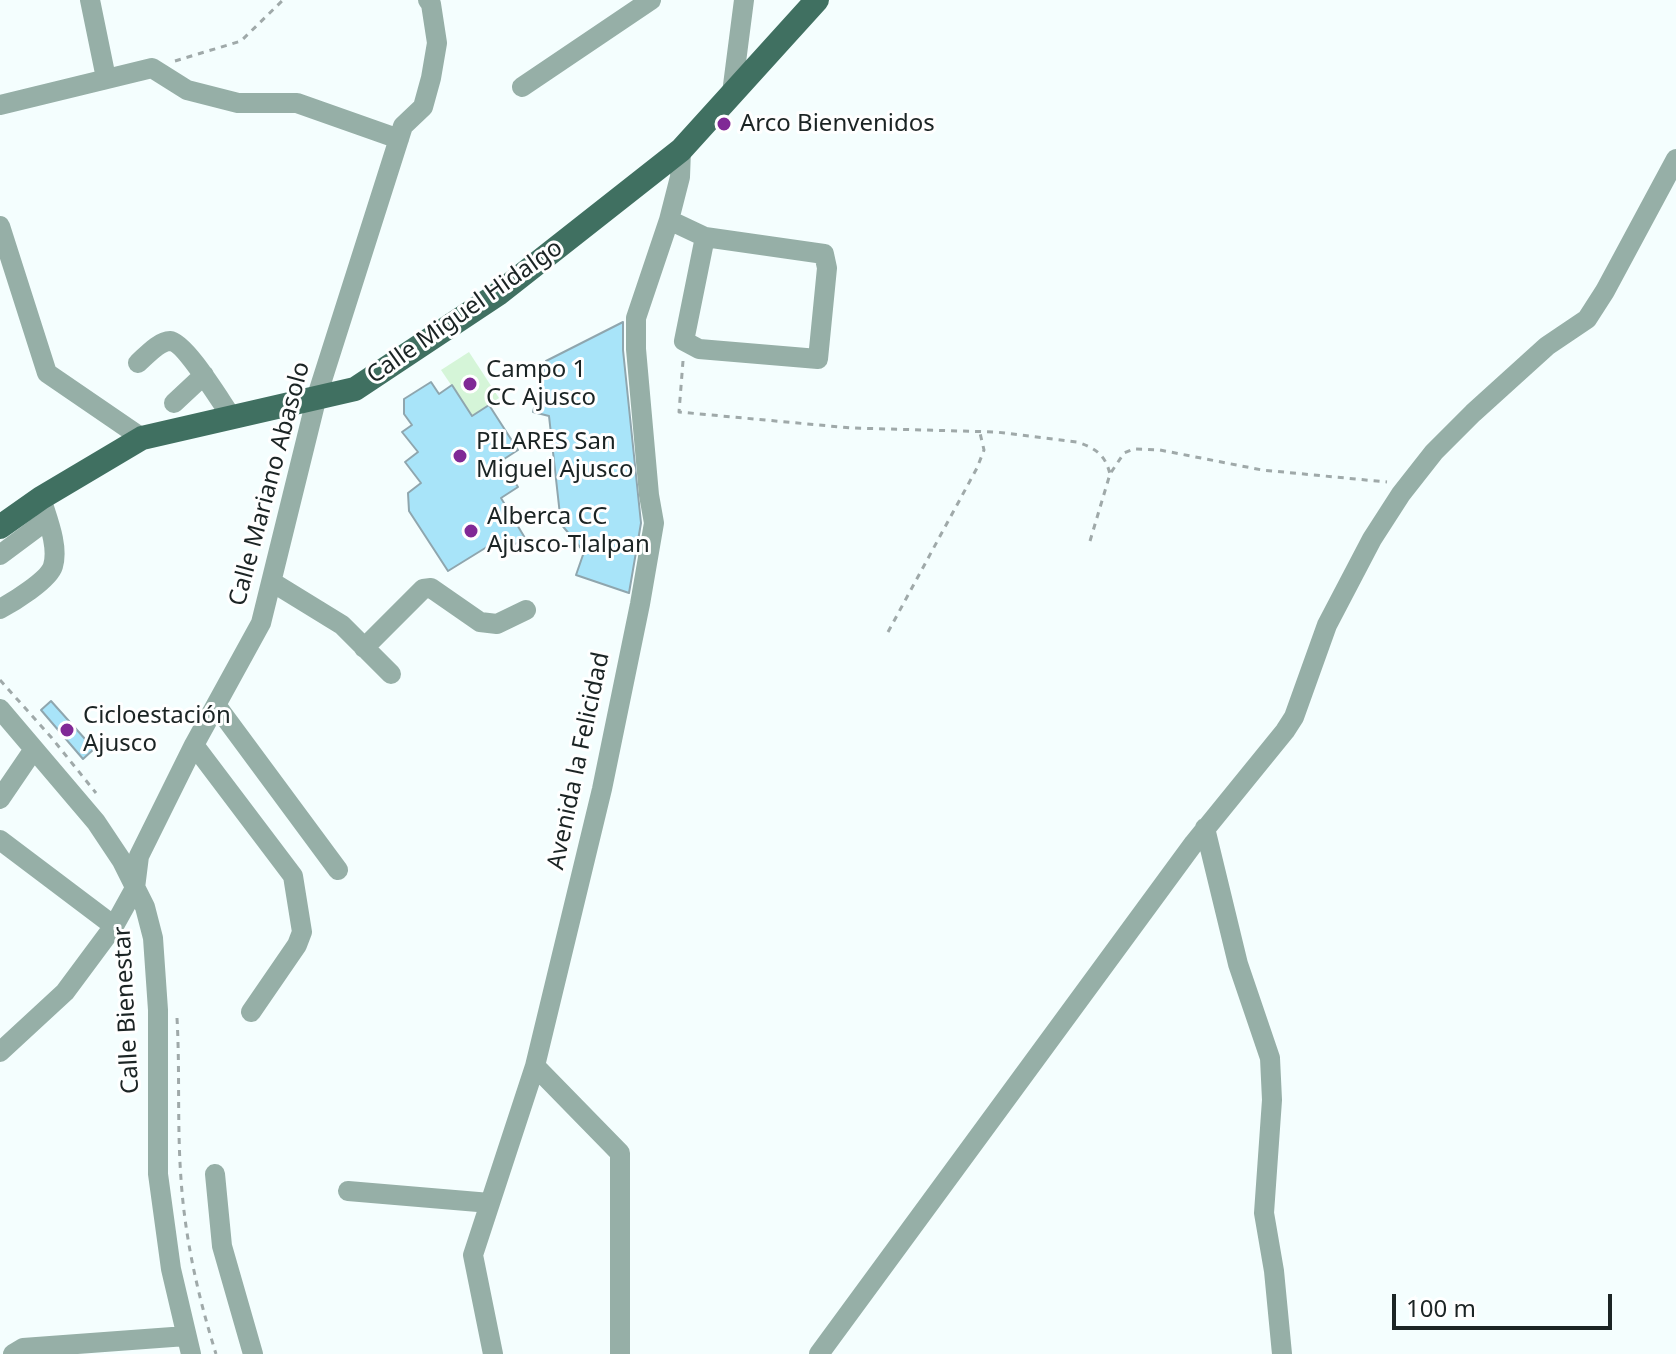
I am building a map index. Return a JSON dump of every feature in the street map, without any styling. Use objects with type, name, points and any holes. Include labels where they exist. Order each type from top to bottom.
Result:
[{"type":"main road","name":"Calle Miguel Hidalgo","points":[[0,527],[44,509],[142,438],[355,389],[498,294],[681,150],[817,0]]},
{"type":"street","points":[[90,0],[106,78]]},
{"type":"street","points":[[522,87],[651,0]]},
{"type":"street","points":[[732,93],[744,0]]},
{"type":"street","name":"Calle Mariano Abasolo","points":[[0,1052],[65,992],[114,926],[135,888],[139,856],[194,745],[261,623],[317,396],[403,126],[423,107],[437,43],[436,1]]},
{"type":"street","points":[[0,105],[152,68],[187,90],[238,103],[297,103],[399,139]]},
{"type":"street","name":"Avenida la Felicidad","points":[[493,1354],[473,1255],[535,1066],[602,789],[640,604],[654,523],[637,364],[636,318],[669,220],[680,177],[681,150]]},
{"type":"street","points":[[819,1354],[1205,828],[1294,717],[1327,625],[1372,539],[1406,487],[1434,452],[1473,413],[1547,346],[1587,319],[1676,159]]},
{"type":"street","points":[[669,220],[705,237],[824,254],[827,268],[818,359],[699,349],[684,341],[705,237]]},
{"type":"street","points":[[0,226],[47,373],[142,438]]},
{"type":"street","points":[[138,363],[167,341],[175,342],[204,375],[231,416]]},
{"type":"street","points":[[174,403],[204,375]]},
{"type":"street","points":[[0,555],[44,509]]},
{"type":"street","points":[[0,609],[48,575],[53,566],[54,553],[44,509]]},
{"type":"street","points":[[272,582],[342,625],[391,674]]},
{"type":"street","points":[[364,648],[423,589],[431,588],[480,622],[497,624],[526,610]]},
{"type":"street","points":[[216,705],[338,870]]},
{"type":"street","name":"Calle Bienestar","points":[[0,709],[96,822],[122,861],[145,907],[153,938],[158,1025],[158,1174],[171,1269],[189,1345]]},
{"type":"street","points":[[194,745],[293,876],[302,932],[297,945],[251,1012]]},
{"type":"street","points":[[0,799],[34,749]]},
{"type":"street","points":[[1205,828],[1238,964],[1270,1058],[1272,1100],[1264,1213],[1274,1271],[1282,1354]]},
{"type":"street","points":[[0,840],[114,926]]},
{"type":"street","points":[[535,1066],[620,1153],[620,1354]]},
{"type":"street","points":[[215,1174],[222,1246],[232,1291],[253,1354]]},
{"type":"street","points":[[348,1191],[490,1203]]},
{"type":"street","points":[[18,1351],[189,1345]]},
{"type":"path","points":[[152,68],[241,41],[283,0]]},
{"type":"path","points":[[684,341],[679,412],[851,428],[996,432],[1077,442],[1104,456],[1110,474]]},
{"type":"path","points":[[888,632],[977,468],[984,450],[980,433]]},
{"type":"path","points":[[1090,541],[1110,474],[1124,453],[1134,449],[1148,448],[1262,470],[1383,480],[1406,487]]},
{"type":"path","points":[[0,680],[101,800]]},
{"type":"path","points":[[176,1012],[185,1217],[198,1296],[216,1354]]},
{"type":"green space","name":"Campo 1 CC Ajusco","points":[[469,352],[499,398],[472,416],[441,370]]},
{"type":"building","points":[[623,322],[623,350],[641,523],[629,593],[576,575],[584,552],[561,524],[549,416],[533,412],[546,361]]},
{"type":"building","name":"PILARES San Miguel Ajusco","points":[[431,382],[439,394],[452,385],[472,416],[489,405],[518,450],[501,461],[518,487],[501,498],[525,538],[502,552],[495,542],[448,571],[409,511],[408,493],[421,483],[405,462],[418,452],[402,432],[412,425],[404,414],[404,399]]},
{"type":"building","name":"Cicloestación Ajusco","points":[[51,701],[94,749],[83,759],[41,710]]},
{"type":"place","name":"Arco Bienvenidos","points":[[724,124]]},
{"type":"place","name":"Campo 1 CC Ajusco","points":[[470,384]]},
{"type":"place","name":"PILARES San Miguel Ajusco","points":[[460,456]]},
{"type":"place","name":"Alberca CC Ajusco-Tlalpan","points":[[471,531]]},
{"type":"place","name":"Cicloestación Ajusco","points":[[67,730]]}]
